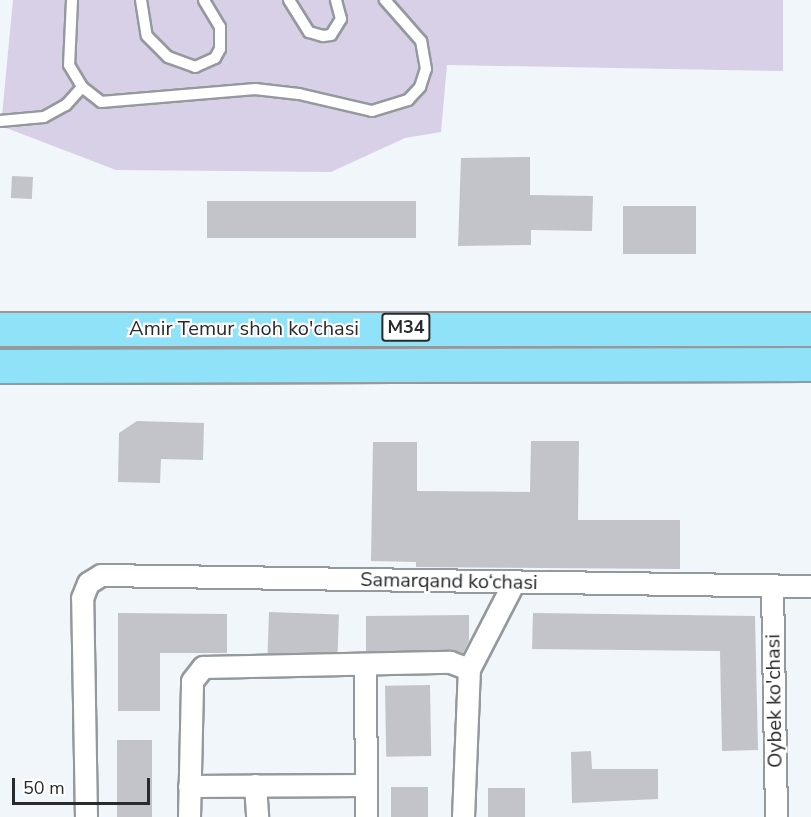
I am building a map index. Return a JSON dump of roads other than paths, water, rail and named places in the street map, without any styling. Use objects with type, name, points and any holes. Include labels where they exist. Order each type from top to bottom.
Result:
[{"type":"highway","name":"Amir Temur shoh ko'chasi","points":[[0,329],[600,327],[811,329]]},
{"type":"highway","points":[[600,327],[602,365]]},
{"type":"highway","name":"Amir Temur shoh ko'chasi","points":[[0,366],[811,364]]},
{"type":"street","name":"Samarqand ko‘chasi","points":[[86,817],[82,597],[88,583],[101,575],[811,586]]},
{"type":"street","points":[[463,817],[469,669],[514,582]]},
{"type":"street","name":"Oybek ko'chasi","points":[[772,586],[776,817]]},
{"type":"street","points":[[189,817],[196,672],[203,667],[450,662],[469,669]]},
{"type":"street","points":[[364,664],[366,817]]},
{"type":"street","points":[[255,785],[257,817]]},
{"type":"street","points":[[189,786],[366,785]]},
{"type":"lane","points":[[72,0],[67,48],[69,65],[82,87],[111,104],[255,89],[299,93],[354,109],[390,108],[408,100],[420,87],[426,56],[421,41],[385,0]]},
{"type":"lane","points":[[141,0],[147,36],[168,57],[195,67],[215,58],[220,49],[220,27],[204,0]]},
{"type":"lane","points":[[289,0],[309,32],[323,36],[331,35],[340,19],[336,0]]},
{"type":"lane","points":[[0,121],[44,117],[66,105],[82,87]]}]
